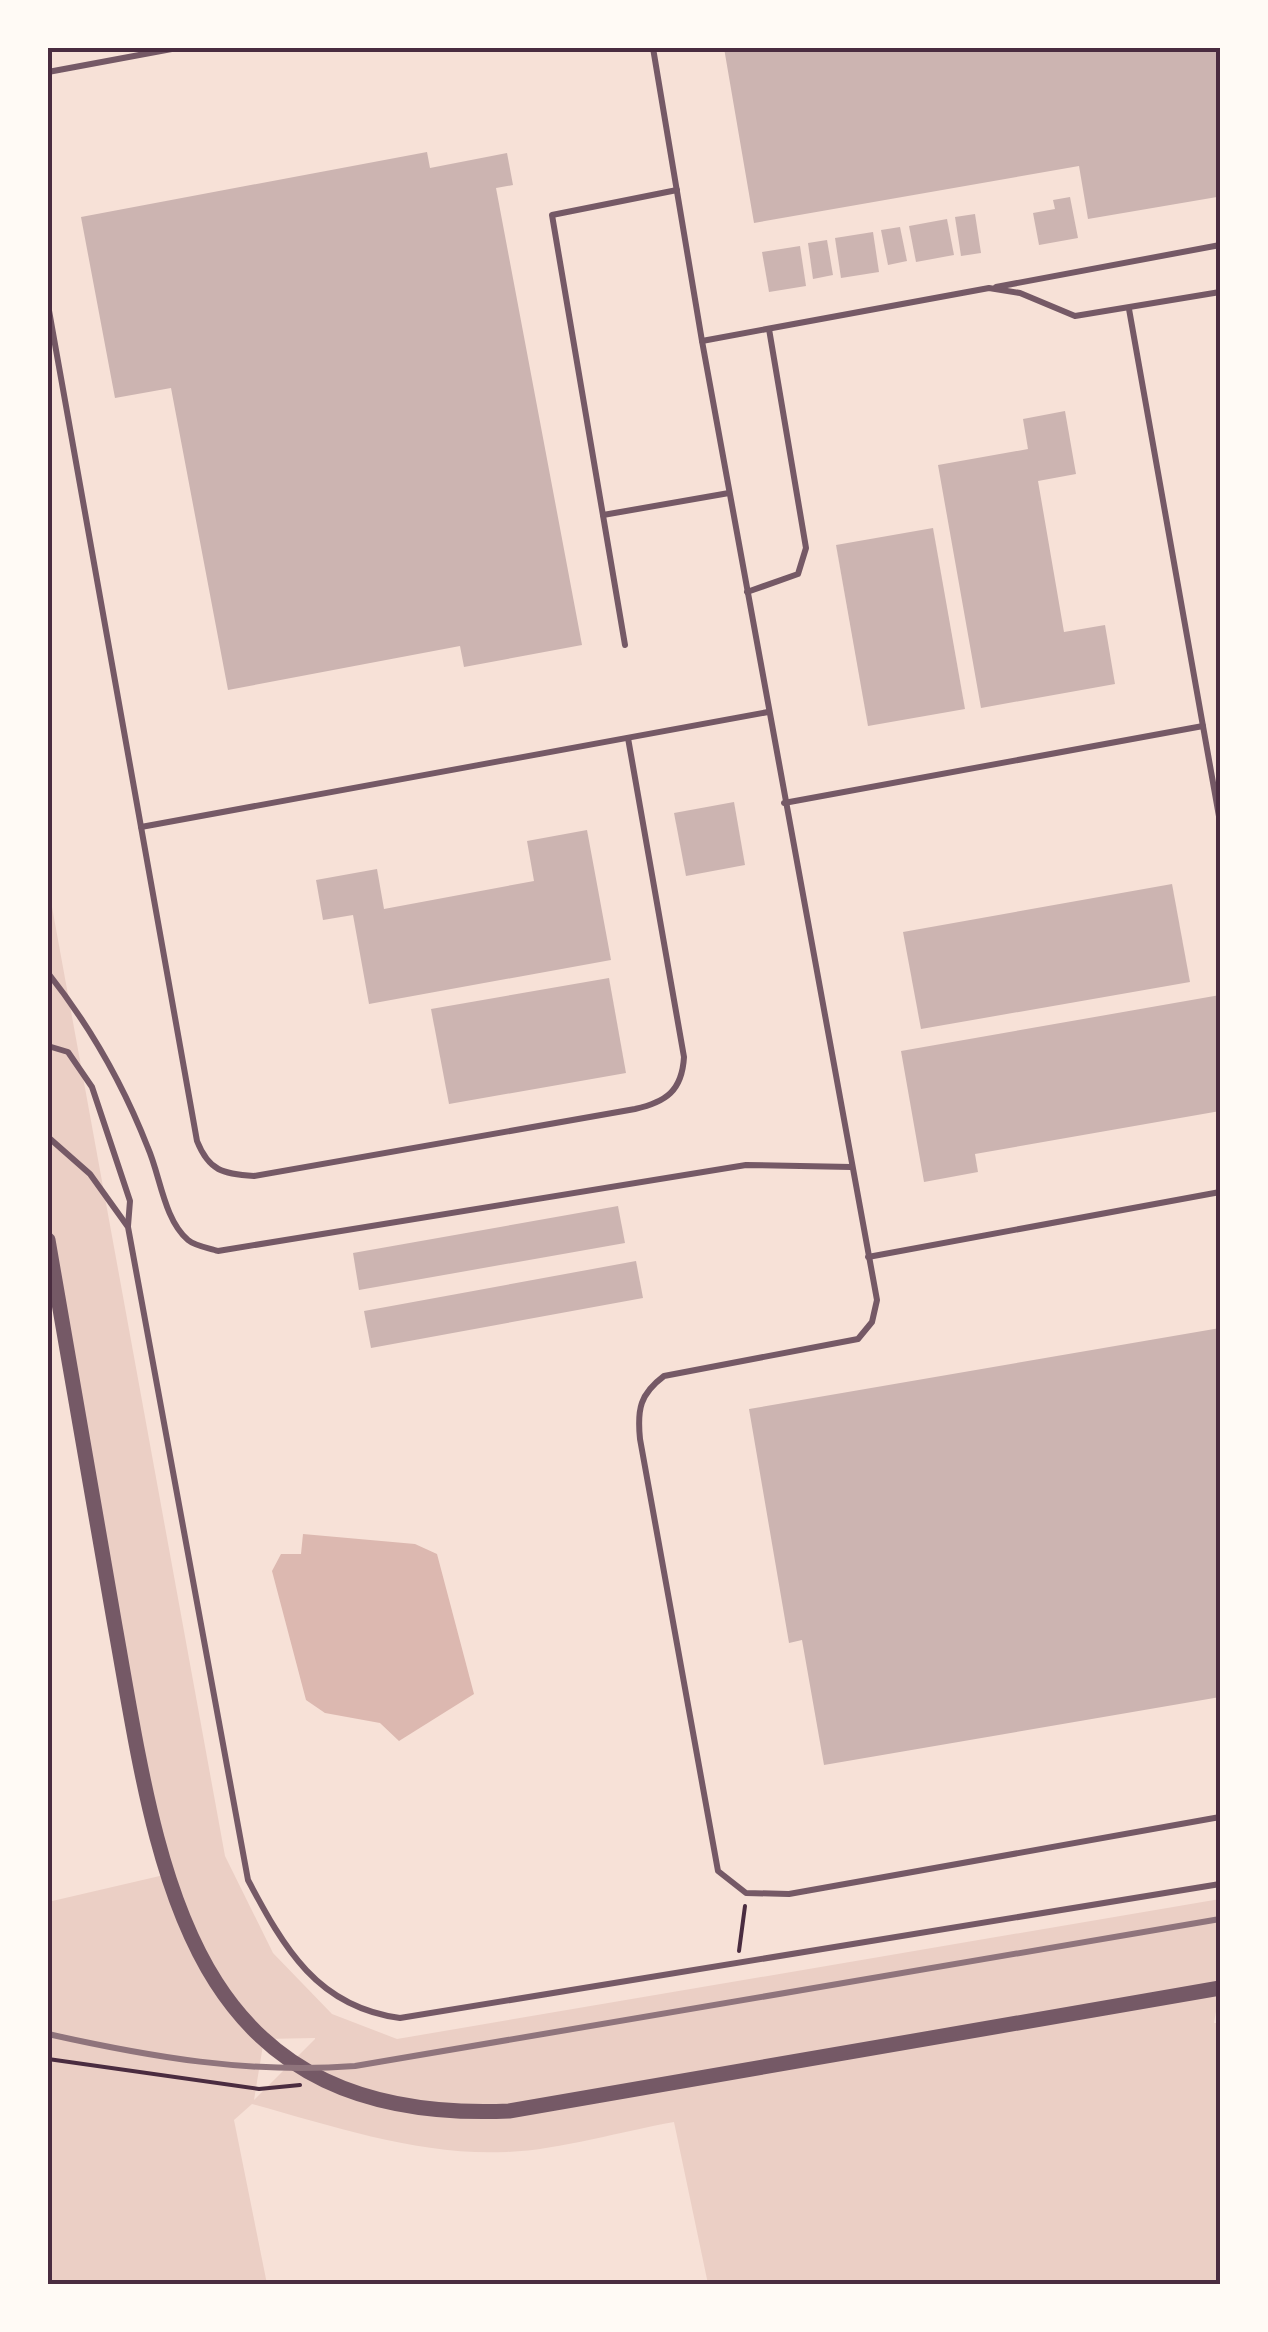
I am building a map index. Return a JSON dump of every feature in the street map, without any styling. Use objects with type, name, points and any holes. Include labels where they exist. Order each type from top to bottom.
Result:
[{"type":"street","points":[[48,1240],[126,1689],[164,1874],[194,1948],[234,2005],[304,2070],[412,2108],[509,2111],[1220,1988]]},
{"type":"lane","points":[[48,72],[177,48]]},
{"type":"lane","points":[[652,48],[876,1311],[858,1338],[664,1376],[646,1389],[639,1404],[640,1439],[714,1859],[726,1882],[746,1894],[789,1894],[1220,1817]]},
{"type":"lane","points":[[625,645],[552,215],[676,190]]},
{"type":"lane","points":[[702,340],[1220,245]]},
{"type":"lane","points":[[989,288],[1020,293],[1074,316],[1220,292]]},
{"type":"lane","points":[[48,305],[197,1140],[205,1160],[221,1174],[254,1176],[616,1112],[659,1104],[673,1094],[682,1078],[684,1058],[628,738]]},
{"type":"lane","points":[[1129,309],[1220,822]]},
{"type":"lane","points":[[747,592],[798,574],[806,548],[769,329]]},
{"type":"lane","points":[[603,514],[729,493]]},
{"type":"lane","points":[[141,827],[768,712]]},
{"type":"lane","points":[[784,803],[1204,726]]},
{"type":"lane","points":[[48,972],[81,1015],[116,1077],[149,1149],[170,1211],[189,1241],[218,1251],[746,1165],[851,1168]]},
{"type":"lane","points":[[48,1046],[68,1052],[92,1087],[130,1201],[128,1227],[248,1880],[286,1950],[328,1991],[368,2014],[400,2018],[737,1966],[1220,1884]]},
{"type":"lane","points":[[48,1137],[90,1174],[128,1227]]},
{"type":"lane","points":[[868,1256],[1220,1192]]},
{"type":"path","points":[[737,1966],[746,1894]]},
{"type":"path","points":[[48,2059],[259,2090],[333,2082]]},
{"type":"shaded area","points":[[48,885],[225,1856],[273,1953],[332,2014],[397,2039],[1220,1899],[1220,1988],[1214,2023],[1220,2023],[1220,2284],[708,2284],[674,2122],[548,2148],[474,2152],[410,2145],[252,2104],[234,2120],[267,2284],[48,2284],[48,1902],[164,1875],[48,1240]],"holes":[[[315,2038],[254,2100],[264,2039]]]},
{"type":"shaded area","points":[[303,1534],[415,1544],[437,1554],[474,1694],[399,1741],[380,1723],[325,1713],[306,1700],[272,1571],[281,1554],[301,1554]]},
{"type":"building","points":[[724,48],[1220,48],[1220,206],[1217,197],[1088,219],[1079,166],[754,223]]},
{"type":"building","points":[[427,152],[430,168],[507,153],[513,185],[496,188],[582,645],[464,667],[460,646],[228,690],[171,388],[115,398],[81,217]]},
{"type":"building","points":[[1070,197],[1078,238],[1039,245],[1033,213],[1055,209],[1053,200]]},
{"type":"building","points":[[975,214],[981,253],[961,256],[955,217]]},
{"type":"building","points":[[947,219],[954,255],[916,262],[909,226]]},
{"type":"building","points":[[900,227],[907,261],[888,265],[881,230]]},
{"type":"building","points":[[873,232],[879,272],[841,278],[835,238]]},
{"type":"building","points":[[827,240],[833,275],[813,279],[808,243]]},
{"type":"building","points":[[800,246],[806,286],[769,292],[762,252]]},
{"type":"building","points":[[1065,411],[1076,474],[1038,481],[1064,632],[1105,625],[1115,684],[981,708],[938,465],[1028,449],[1023,419]]},
{"type":"building","points":[[933,528],[965,709],[868,726],[836,545]]},
{"type":"building","points":[[734,802],[745,865],[686,876],[674,813]]},
{"type":"building","points":[[587,830],[611,960],[369,1004],[353,915],[323,920],[316,880],[377,869],[384,909],[534,881],[527,841]]},
{"type":"building","points":[[1172,884],[1190,982],[921,1029],[903,932]]},
{"type":"building","points":[[609,978],[626,1073],[449,1104],[431,1009]]},
{"type":"building","points":[[1220,995],[1220,1111],[975,1154],[978,1172],[924,1182],[901,1051]]},
{"type":"building","points":[[618,1206],[625,1243],[359,1290],[353,1253]]},
{"type":"building","points":[[636,1261],[643,1298],[371,1348],[364,1311]]},
{"type":"building","points":[[1220,1328],[1220,1697],[824,1765],[802,1640],[789,1643],[749,1409]]},
{"type":"railway","points":[[48,2034],[200,2062],[276,2068],[355,2066],[1220,1919]]}]
